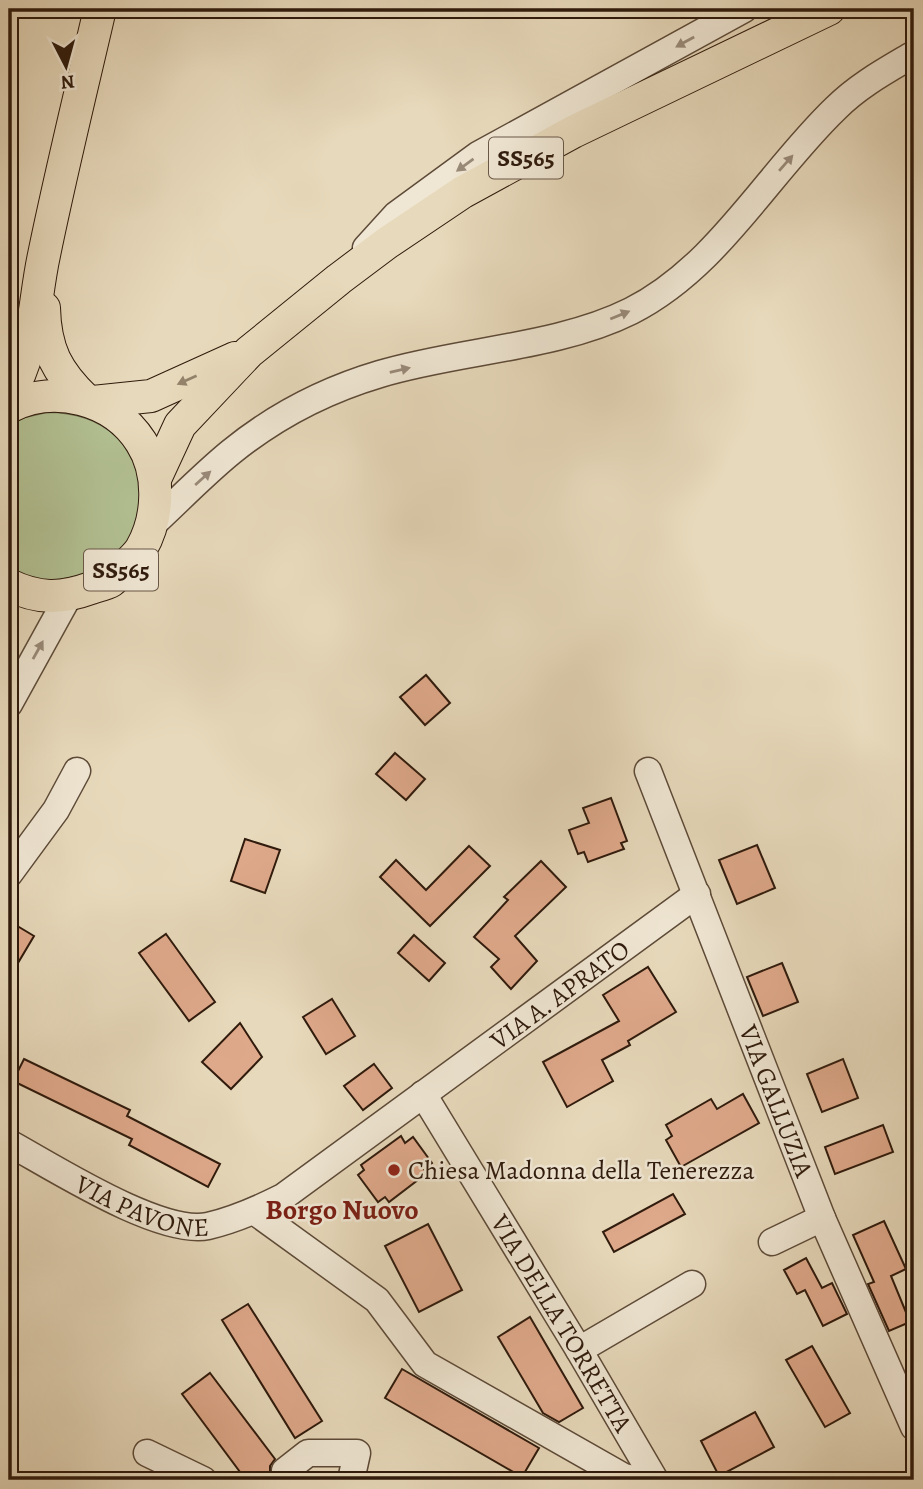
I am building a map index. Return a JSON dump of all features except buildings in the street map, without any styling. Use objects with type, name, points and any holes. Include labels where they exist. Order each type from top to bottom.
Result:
[{"type":"main road","points":[[9,394],[25,358],[43,258],[100,9]]},
{"type":"main road","name":"SS565","points":[[15,595],[68,597],[111,581],[140,551],[153,524],[155,479],[180,425],[249,352],[339,279],[463,192],[573,132],[829,9]]},
{"type":"main road","points":[[43,258],[44,329],[52,358],[65,380],[90,401]]},
{"type":"main road","name":"SS565","points":[[9,407],[22,400],[56,395],[90,401],[151,396],[249,352]]},
{"type":"main road","name":"SS565","points":[[90,401],[121,419],[142,443],[155,479]]},
{"type":"street","points":[[339,279],[396,215],[478,155],[744,9]]},
{"type":"street","points":[[153,524],[232,452],[305,403],[380,374],[583,330],[631,311],[677,282],[705,256],[837,106],[871,79],[914,54]]},
{"type":"street","points":[[9,704],[68,597]]},
{"type":"street","points":[[9,874],[56,810],[77,771]]},
{"type":"street","name":"VIA GALLUZIA","points":[[648,771],[822,1217],[914,1427]]},
{"type":"street","name":"VIA A. APRATO","points":[[283,1197],[696,894]]},
{"type":"street","name":"VIA DELLA TORRETTA","points":[[423,1094],[655,1480]]},
{"type":"street","name":"VIA PAVONE","points":[[9,1143],[134,1211],[175,1225],[206,1226],[254,1211],[283,1197]]},
{"type":"street","name":"VIA DELLA TORRETTA","points":[[254,1211],[377,1300],[425,1364],[624,1477],[638,1480]]},
{"type":"street","points":[[772,1242],[822,1217]]},
{"type":"street","points":[[579,1350],[692,1284]]},
{"type":"street","points":[[147,1453],[204,1480]]},
{"type":"street","points":[[286,1480],[285,1471],[308,1454],[357,1453],[351,1480]]},
{"type":"green space","points":[[47,412],[67,413],[85,418],[115,435],[134,464],[139,482],[140,503],[132,535],[105,565],[96,572],[54,580],[31,578],[9,568],[9,426],[21,418]]},
{"type":"place","name":"Chiesa Madonna della Tenerezza","points":[[394,1170]]},
{"type":"district","name":"Borgo Nuovo","points":[[342,1209]]}]
